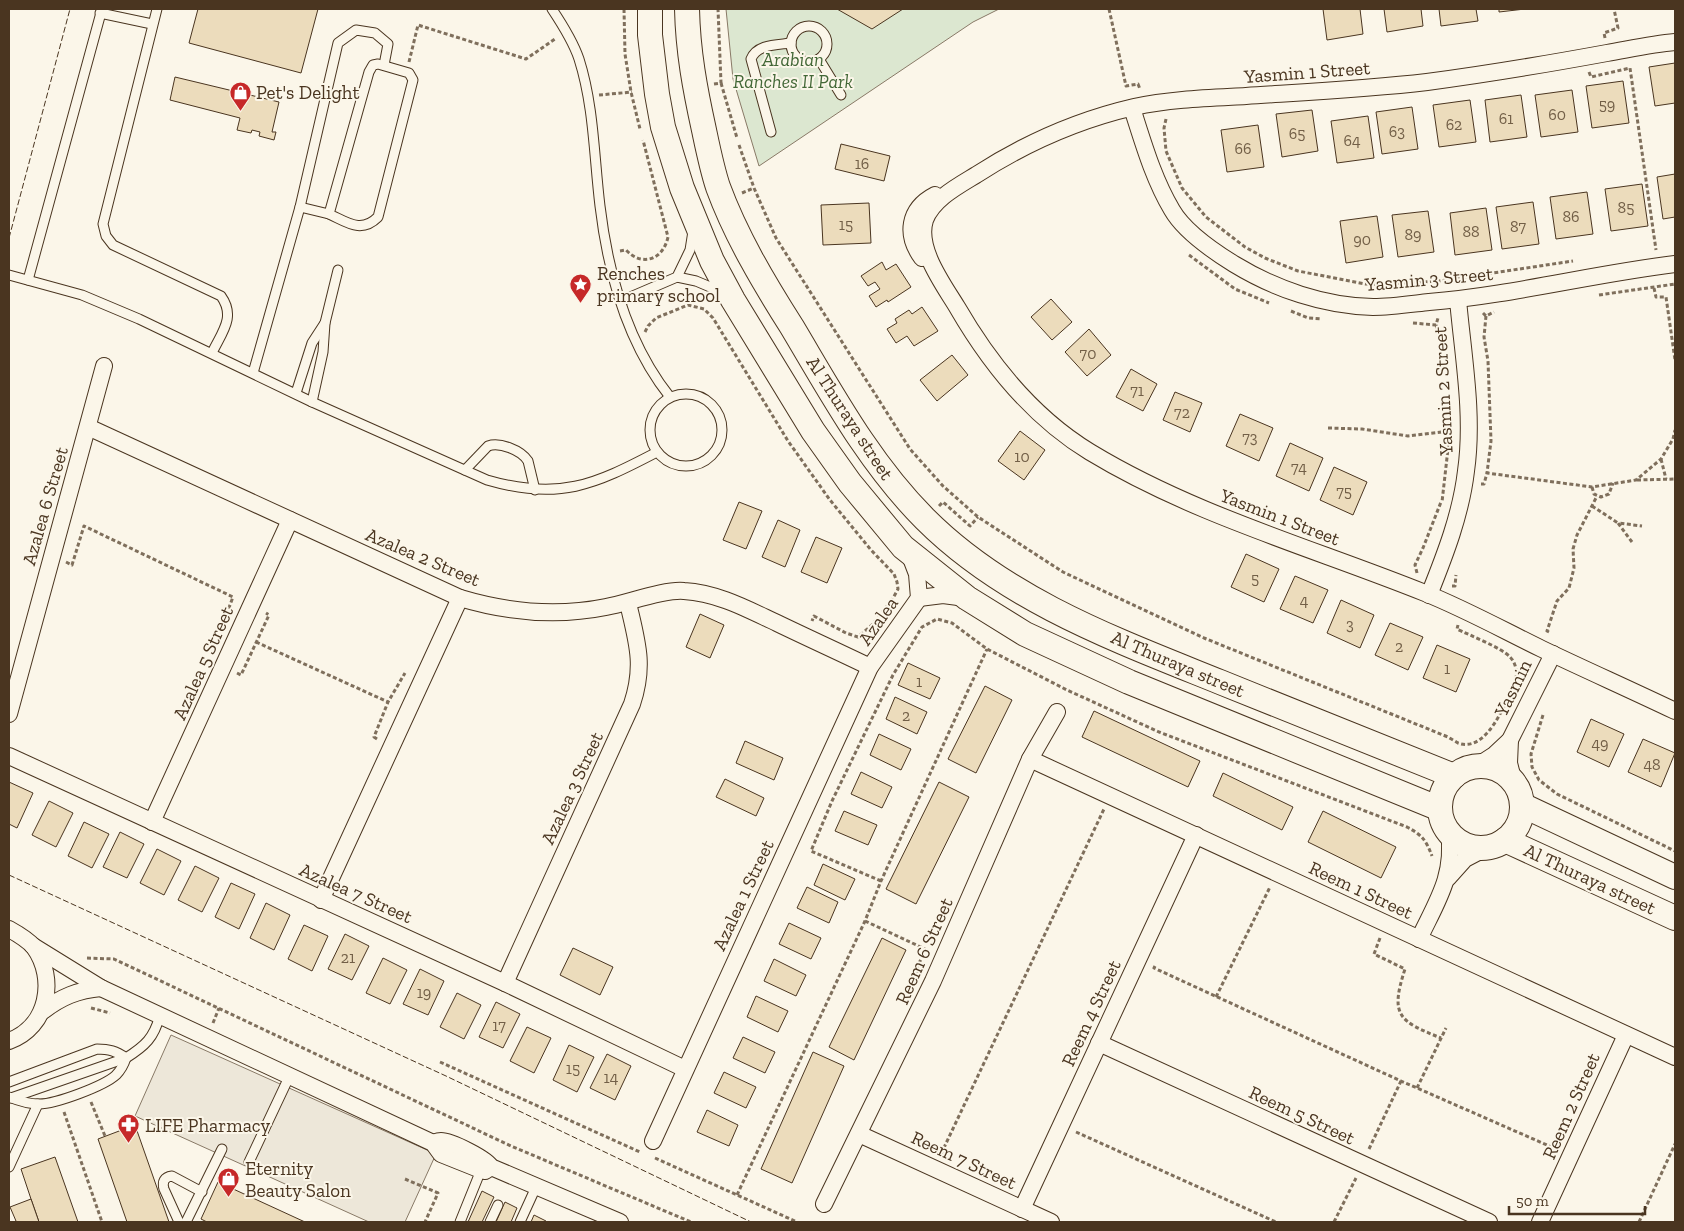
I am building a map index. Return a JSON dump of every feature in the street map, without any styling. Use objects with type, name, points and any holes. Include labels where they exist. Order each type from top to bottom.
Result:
[{"type":"street","name":"Al Thuraya street","points":[[650,9],[650,35],[657,94],[672,158],[693,218],[712,261],[813,431],[850,483],[887,529],[909,552],[967,598],[1025,634],[1129,682],[1440,810]]},
{"type":"street","name":"Al Thuraya street","points":[[687,9],[694,88],[718,187],[745,246],[777,303],[874,460],[908,502],[946,539],[989,572],[1034,600],[1143,651],[1454,776]]},
{"type":"street","name":"Yasmin 1 Street","points":[[1675,42],[1480,75],[1353,89],[1189,100],[1144,106],[1092,119],[1022,148],[958,187],[928,199],[918,208],[912,220],[911,234],[914,246],[921,258],[937,274],[968,327],[1000,370],[1038,414],[1086,450],[1134,477],[1188,503],[1425,593],[1675,711]]},
{"type":"street","name":"Yasmin 3 Street","points":[[1144,106],[1155,176],[1172,211],[1198,238],[1224,258],[1257,278],[1290,291],[1324,300],[1373,307],[1458,300],[1654,262],[1675,264]]},
{"type":"street","name":"Yasmin 2 Street","points":[[1425,593],[1454,526],[1464,482],[1469,434],[1458,300]]},
{"type":"street","name":"Azalea 6 Street","points":[[9,714],[104,366]]},
{"type":"street","name":"Azalea 2 Street","points":[[88,427],[460,598],[489,606],[547,613],[576,612],[628,603],[682,590],[708,594],[732,602],[870,667]]},
{"type":"street","name":"Azalea 5 Street","points":[[152,822],[290,520]]},
{"type":"street","name":"Azalea","points":[[870,667],[919,598],[917,574],[909,552]]},
{"type":"street","name":"Azalea","points":[[919,598],[943,595],[967,598]]},
{"type":"street","points":[[321,900],[460,598]]},
{"type":"street","name":"Azalea 3 Street","points":[[504,983],[632,704],[640,670],[639,653],[628,603]]},
{"type":"street","name":"Yasmin","points":[[1477,766],[1494,755],[1510,740],[1553,654]]},
{"type":"street","name":"Azalea 1 Street","points":[[653,1141],[870,667]]},
{"type":"street","name":"Reem 6 Street","points":[[824,1204],[933,981],[1030,759],[1056,712]]},
{"type":"street","name":"Yasmin","points":[[1510,740],[1509,763],[1518,794]]},
{"type":"street","name":"Azalea 7 Street","points":[[9,756],[504,983],[685,1069]]},
{"type":"street","name":"Reem 1 Street","points":[[1030,759],[1675,1058]]},
{"type":"street","points":[[1419,938],[1448,878],[1465,859],[1496,844],[1515,830],[1520,818],[1518,794],[1507,775],[1487,766],[1465,769],[1454,776],[1446,785],[1441,797],[1440,810],[1443,822],[1449,832],[1460,842],[1472,847],[1496,844]]},
{"type":"street","name":"Al Thuraya street","points":[[1518,794],[1675,877]]},
{"type":"street","points":[[1448,878],[1451,854],[1449,832]]},
{"type":"street","name":"Reem 4 Street","points":[[1022,1209],[1196,835]]},
{"type":"street","name":"Al Thuraya street","points":[[1496,844],[1675,918]]},
{"type":"street","points":[[9,929],[21,936],[32,946],[101,988],[433,1143],[437,1141],[447,1142],[485,1160],[486,1168],[620,1222]]},
{"type":"street","points":[[32,946],[42,961],[47,977],[43,1011]]},
{"type":"street","points":[[9,1041],[17,1038],[33,1025],[43,1011],[57,1000],[85,989],[101,988]]},
{"type":"street","name":"Reem 2 Street","points":[[1540,1222],[1626,1034]]},
{"type":"street","name":"Reem 5 Street","points":[[1099,1043],[1489,1222]]},
{"type":"street","name":"Reem 7 Street","points":[[859,1134],[1052,1222]]},
{"type":"lane","points":[[157,9],[103,224],[106,236],[113,245],[221,296],[227,305],[228,316],[212,353]]},
{"type":"lane","points":[[552,9],[578,57],[588,96],[600,205],[608,253],[621,300],[635,339],[650,370],[670,397]]},
{"type":"lane","points":[[28,280],[101,11],[152,24]]},
{"type":"lane","points":[[808,26],[821,30],[827,42],[824,54],[812,62],[800,59],[792,49],[791,43],[792,36],[802,27],[808,26]]},
{"type":"lane","points":[[253,373],[300,207],[338,43],[356,30],[376,32],[388,44],[384,66]]},
{"type":"lane","points":[[770,132],[751,59],[758,49],[791,43]]},
{"type":"lane","points":[[819,59],[841,95]]},
{"type":"lane","points":[[300,207],[329,214],[354,226],[363,227],[371,224],[378,217],[413,80],[406,72],[378,64],[370,68],[329,214]]},
{"type":"lane","points":[[621,300],[678,277],[690,250],[693,218]]},
{"type":"lane","points":[[312,402],[323,352],[325,323],[338,270]]},
{"type":"lane","points":[[9,275],[82,295],[212,353],[312,402],[487,480],[511,487],[535,490],[566,489],[596,482],[657,452]]},
{"type":"lane","name":"Al Thuraya street","points":[[678,277],[709,286],[734,300]]},
{"type":"lane","points":[[296,394],[312,344],[325,323]]},
{"type":"lane","points":[[684,393],[699,396],[712,404],[720,416],[723,431],[720,446],[710,458],[697,465],[682,466],[668,462],[657,452],[650,437],[651,421],[658,407],[670,397],[684,393]]},
{"type":"lane","points":[[465,470],[488,446],[492,444],[502,446],[526,457],[535,490]]},
{"type":"lane","points":[[10,1097],[126,1058],[138,1050],[154,1034],[160,1015]]},
{"type":"lane","points":[[9,1082],[97,1049],[112,1050],[126,1058]]},
{"type":"lane","points":[[10,1097],[24,1103],[38,1104],[60,1100],[110,1080],[123,1066],[126,1058]]},
{"type":"lane","points":[[249,1162],[290,1075]]},
{"type":"lane","points":[[9,1168],[38,1104]]},
{"type":"lane","points":[[186,1222],[222,1149]]},
{"type":"lane","points":[[460,1222],[486,1168]]},
{"type":"lane","points":[[179,1222],[164,1189],[164,1180],[172,1176],[202,1192]]},
{"type":"lane","points":[[520,1222],[536,1187]]},
{"type":"lane","points":[[490,1222],[498,1205]]},
{"type":"path","points":[[624,9],[625,54],[631,92],[641,130]]},
{"type":"path","points":[[718,9],[721,82],[737,138]]},
{"type":"path","points":[[1109,9],[1126,86],[1138,84],[1144,106],[1166,119],[1164,128],[1166,151],[1182,188],[1206,218],[1245,247],[1265,258],[1298,271],[1365,284],[1439,280],[1578,261]]},
{"type":"path","points":[[1607,53],[1604,32],[1618,28],[1614,9]]},
{"type":"path","points":[[406,72],[418,25],[526,59],[566,32]]},
{"type":"path","points":[[1585,57],[1591,77],[1630,68],[1654,262],[1654,287],[1656,297],[1666,296],[1675,360]]},
{"type":"path","points":[[694,88],[721,82]]},
{"type":"path","points":[[588,96],[631,92],[657,94]]},
{"type":"path","points":[[608,253],[626,250],[634,258],[646,260],[655,257],[666,248],[668,238],[643,139]]},
{"type":"path","points":[[739,144],[754,188],[776,238],[910,449],[943,486],[978,517],[1063,572],[1204,638],[1460,743],[1471,743],[1487,734],[1494,725],[1516,680],[1517,672],[1515,664],[1507,654],[1456,629],[1463,610]]},
{"type":"path","points":[[724,199],[754,188]]},
{"type":"path","points":[[1654,287],[1675,284]]},
{"type":"path","points":[[635,339],[643,336],[648,326],[656,318],[688,306],[704,309],[713,318],[799,456],[830,500],[871,550],[894,574],[898,589],[892,600],[872,624],[858,637],[846,633],[814,616],[804,636]]},
{"type":"path","points":[[1464,482],[1484,484],[1487,473],[1491,441],[1488,360],[1484,337],[1486,316]]},
{"type":"path","points":[[1328,428],[1362,429],[1408,436],[1450,431],[1441,502],[1415,565],[1425,593]]},
{"type":"path","points":[[1636,480],[1661,459],[1673,438],[1675,430]]},
{"type":"path","points":[[1661,459],[1666,479]]},
{"type":"path","points":[[1487,473],[1592,486],[1636,480],[1675,479]]},
{"type":"path","points":[[1592,486],[1592,491],[1601,497],[1609,494],[1613,483]]},
{"type":"path","points":[[1555,635],[1547,631],[1557,602],[1569,588],[1574,568],[1574,549],[1577,535],[1597,496]]},
{"type":"path","points":[[1441,502],[1459,510]]},
{"type":"path","points":[[1592,506],[1618,523],[1632,542]]},
{"type":"path","points":[[1618,523],[1642,526]]},
{"type":"path","points":[[51,556],[72,565],[84,526],[233,597],[224,621]]},
{"type":"path","points":[[881,882],[811,851],[832,801],[893,675],[922,627],[937,619],[952,623],[987,649],[1067,690],[1160,732],[1418,833],[1427,842],[1432,858],[1431,870],[1448,878]]},
{"type":"path","points":[[256,642],[388,702]]},
{"type":"path","points":[[737,1195],[865,921],[987,649]]},
{"type":"path","points":[[1546,708],[1531,754],[1532,767],[1539,780],[1557,794],[1675,850]]},
{"type":"path","points":[[934,1168],[1110,796]]},
{"type":"path","points":[[1216,997],[1277,873]]},
{"type":"path","points":[[865,921],[925,949],[916,971],[933,981]]},
{"type":"path","points":[[1386,923],[1374,954],[1404,969],[1397,996],[1399,1010],[1403,1017],[1415,1028],[1441,1038]]},
{"type":"path","points":[[54,959],[114,959],[510,1146],[691,1222]]},
{"type":"path","points":[[1157,962],[1154,968],[1570,1156]]},
{"type":"path","points":[[1418,1088],[1446,1028]]},
{"type":"path","points":[[440,1062],[797,1222]]},
{"type":"path","points":[[87,1090],[105,1136]]},
{"type":"path","points":[[60,1100],[102,1222]]},
{"type":"path","points":[[1061,1125],[1276,1222]]},
{"type":"path","points":[[1639,1222],[1675,1144]]},
{"type":"path","points":[[405,1179],[438,1193],[425,1222]]},
{"type":"green space","name":"Arabian Ranches II Park","points":[[726,9],[999,9],[973,22],[759,166],[733,79]]},
{"type":"shaded area","points":[[171,1035],[436,1154],[405,1222],[369,1222],[135,1116]]},
{"type":"building","points":[[198,9],[318,9],[301,73],[189,43]]},
{"type":"building","points":[[837,9],[903,9],[872,29]]},
{"type":"building","points":[[1323,9],[1360,9],[1363,34],[1327,40]]},
{"type":"building","points":[[1384,9],[1421,9],[1423,26],[1387,32]]},
{"type":"building","points":[[1439,9],[1476,9],[1478,21],[1441,26]]},
{"type":"building","points":[[1499,9],[1525,9],[1499,12]]},
{"type":"building","points":[[1675,63],[1675,103],[1655,106],[1649,67]]},
{"type":"building","points":[[175,77],[279,102],[272,132],[276,132],[274,140],[259,136],[260,132],[252,130],[251,133],[237,130],[240,118],[170,100]]},
{"type":"building","points":[[1623,81],[1629,123],[1592,128],[1586,86]]},
{"type":"building","points":[[1572,90],[1578,132],[1541,137],[1535,95]]},
{"type":"building","points":[[1521,95],[1527,137],[1490,142],[1485,100]]},
{"type":"building","points":[[1470,100],[1476,142],[1439,147],[1433,105]]},
{"type":"building","points":[[1412,107],[1418,149],[1382,154],[1376,112]]},
{"type":"building","points":[[1312,110],[1318,151],[1282,157],[1276,114]]},
{"type":"building","points":[[1368,116],[1374,158],[1337,163],[1331,121]]},
{"type":"building","points":[[1258,125],[1264,167],[1227,172],[1221,130]]},
{"type":"building","points":[[841,144],[890,156],[884,181],[835,169]]},
{"type":"building","points":[[1675,174],[1675,217],[1663,219],[1657,177]]},
{"type":"building","points":[[1642,184],[1648,226],[1611,231],[1605,189]]},
{"type":"building","points":[[1587,192],[1593,234],[1556,239],[1550,197]]},
{"type":"building","points":[[1533,202],[1539,244],[1502,249],[1496,207]]},
{"type":"building","points":[[869,203],[871,243],[823,245],[821,205]]},
{"type":"building","points":[[1486,208],[1492,250],[1455,255],[1450,213]]},
{"type":"building","points":[[1428,211],[1434,252],[1398,257],[1392,215]]},
{"type":"building","points":[[1377,216],[1383,257],[1346,263],[1340,221]]},
{"type":"building","points":[[882,262],[886,270],[896,264],[911,287],[888,302],[887,300],[876,307],[869,296],[880,289],[875,282],[868,286],[861,276]]},
{"type":"building","points":[[1051,299],[1072,322],[1052,340],[1031,317]]},
{"type":"building","points":[[922,307],[938,331],[914,346],[907,336],[896,343],[887,329],[897,323],[895,319],[909,310],[912,314]]},
{"type":"building","points":[[1089,329],[1111,355],[1087,376],[1065,352]]},
{"type":"building","points":[[952,355],[968,375],[937,401],[920,380]]},
{"type":"building","points":[[1131,369],[1157,384],[1143,411],[1116,397]]},
{"type":"building","points":[[1175,392],[1202,403],[1190,432],[1163,420]]},
{"type":"building","points":[[1240,414],[1273,428],[1259,461],[1226,446]]},
{"type":"building","points":[[1020,431],[1045,450],[1024,480],[998,461]]},
{"type":"building","points":[[1290,443],[1323,458],[1309,491],[1276,476]]},
{"type":"building","points":[[1334,467],[1367,482],[1353,515],[1320,500]]},
{"type":"building","points":[[739,502],[762,511],[746,549],[723,540]]},
{"type":"building","points":[[778,520],[800,530],[785,567],[762,557]]},
{"type":"building","points":[[816,537],[842,548],[827,583],[801,572]]},
{"type":"building","points":[[1246,554],[1279,569],[1264,602],[1231,587]]},
{"type":"building","points":[[1295,576],[1328,590],[1313,623],[1280,609]]},
{"type":"building","points":[[1341,600],[1374,615],[1360,648],[1327,633]]},
{"type":"building","points":[[700,614],[724,625],[710,658],[686,647]]},
{"type":"building","points":[[1390,623],[1423,637],[1408,670],[1375,655]]},
{"type":"building","points":[[1437,645],[1470,659],[1456,692],[1423,678]]},
{"type":"building","points":[[908,663],[940,678],[930,699],[898,685]]},
{"type":"building","points":[[985,686],[1012,700],[976,773],[948,759]]},
{"type":"building","points":[[895,697],[927,712],[917,734],[886,719]]},
{"type":"building","points":[[1094,711],[1200,761],[1188,787],[1082,737]]},
{"type":"building","points":[[1591,719],[1624,734],[1609,767],[1577,752]]},
{"type":"building","points":[[879,734],[911,749],[901,770],[870,755]]},
{"type":"building","points":[[1643,739],[1675,753],[1661,787],[1628,772]]},
{"type":"building","points":[[745,741],[783,758],[774,780],[736,763]]},
{"type":"building","points":[[861,772],[892,787],[882,808],[851,794]]},
{"type":"building","points":[[1223,773],[1293,807],[1282,830],[1213,796]]},
{"type":"building","points":[[725,779],[764,798],[756,816],[716,797]]},
{"type":"building","points":[[9,782],[33,793],[17,828],[9,824]]},
{"type":"building","points":[[939,782],[969,797],[916,904],[886,889]]},
{"type":"building","points":[[49,801],[73,813],[56,847],[32,835]]},
{"type":"building","points":[[844,811],[877,825],[868,845],[835,831]]},
{"type":"building","points":[[1323,811],[1396,847],[1381,878],[1308,842]]},
{"type":"building","points":[[84,822],[109,834],[92,868],[68,856]]},
{"type":"building","points":[[120,832],[144,844],[127,878],[103,867]]},
{"type":"building","points":[[157,849],[181,861],[164,895],[140,883]]},
{"type":"building","points":[[823,864],[855,879],[845,900],[814,885]]},
{"type":"building","points":[[195,866],[219,878],[202,912],[178,900]]},
{"type":"building","points":[[231,883],[255,894],[239,929],[215,917]]},
{"type":"building","points":[[807,887],[838,902],[829,923],[797,908]]},
{"type":"building","points":[[266,903],[290,915],[274,950],[250,938]]},
{"type":"building","points":[[789,923],[821,938],[811,959],[779,944]]},
{"type":"building","points":[[304,925],[328,936],[312,971],[288,959]]},
{"type":"building","points":[[345,934],[369,946],[352,980],[328,969]]},
{"type":"building","points":[[882,938],[906,950],[854,1060],[829,1047]]},
{"type":"building","points":[[573,948],[613,967],[600,995],[560,975]]},
{"type":"building","points":[[383,958],[407,970],[390,1004],[366,993]]},
{"type":"building","points":[[774,959],[806,975],[796,996],[764,981]]},
{"type":"building","points":[[420,969],[444,981],[428,1015],[403,1004]]},
{"type":"building","points":[[457,993],[481,1005],[464,1039],[440,1027]]},
{"type":"building","points":[[756,996],[788,1011],[778,1032],[747,1017]]},
{"type":"building","points":[[496,1002],[520,1014],[503,1048],[479,1037]]},
{"type":"building","points":[[527,1027],[551,1038],[534,1073],[510,1061]]},
{"type":"building","points":[[743,1037],[775,1052],[765,1073],[733,1058]]},
{"type":"building","points":[[569,1045],[594,1057],[577,1092],[553,1080]]},
{"type":"building","points":[[813,1052],[844,1066],[792,1183],[761,1169]]},
{"type":"building","points":[[607,1054],[631,1066],[615,1100],[590,1088]]},
{"type":"building","points":[[724,1072],[756,1087],[746,1108],[714,1093]]},
{"type":"building","points":[[707,1110],[738,1125],[729,1146],[697,1132]]},
{"type":"building","points":[[135,1125],[169,1222],[127,1222],[98,1139]]},
{"type":"building","points":[[55,1157],[78,1222],[39,1222],[21,1169]]},
{"type":"building","points":[[218,1182],[305,1222],[207,1222],[201,1219]]},
{"type":"building","points":[[482,1191],[494,1197],[482,1222],[468,1222]]},
{"type":"building","points":[[31,1199],[39,1222],[13,1222],[16,1221],[10,1207]]},
{"type":"building","points":[[505,1202],[517,1208],[511,1222],[496,1222]]},
{"type":"building","points":[[534,1215],[546,1221],[531,1222]]},
{"type":"fence","points":[[9,238],[70,9]]},
{"type":"fence","points":[[9,875],[446,1076],[751,1222]]},
{"type":"place","name":"Pet's Delight","points":[[240,111]]},
{"type":"place","name":"Renches primary school","points":[[581,303]]},
{"type":"place","name":"LIFE Pharmacy","points":[[129,1144]]},
{"type":"place","name":"Eternity Beauty Salon","points":[[229,1198]]}]
